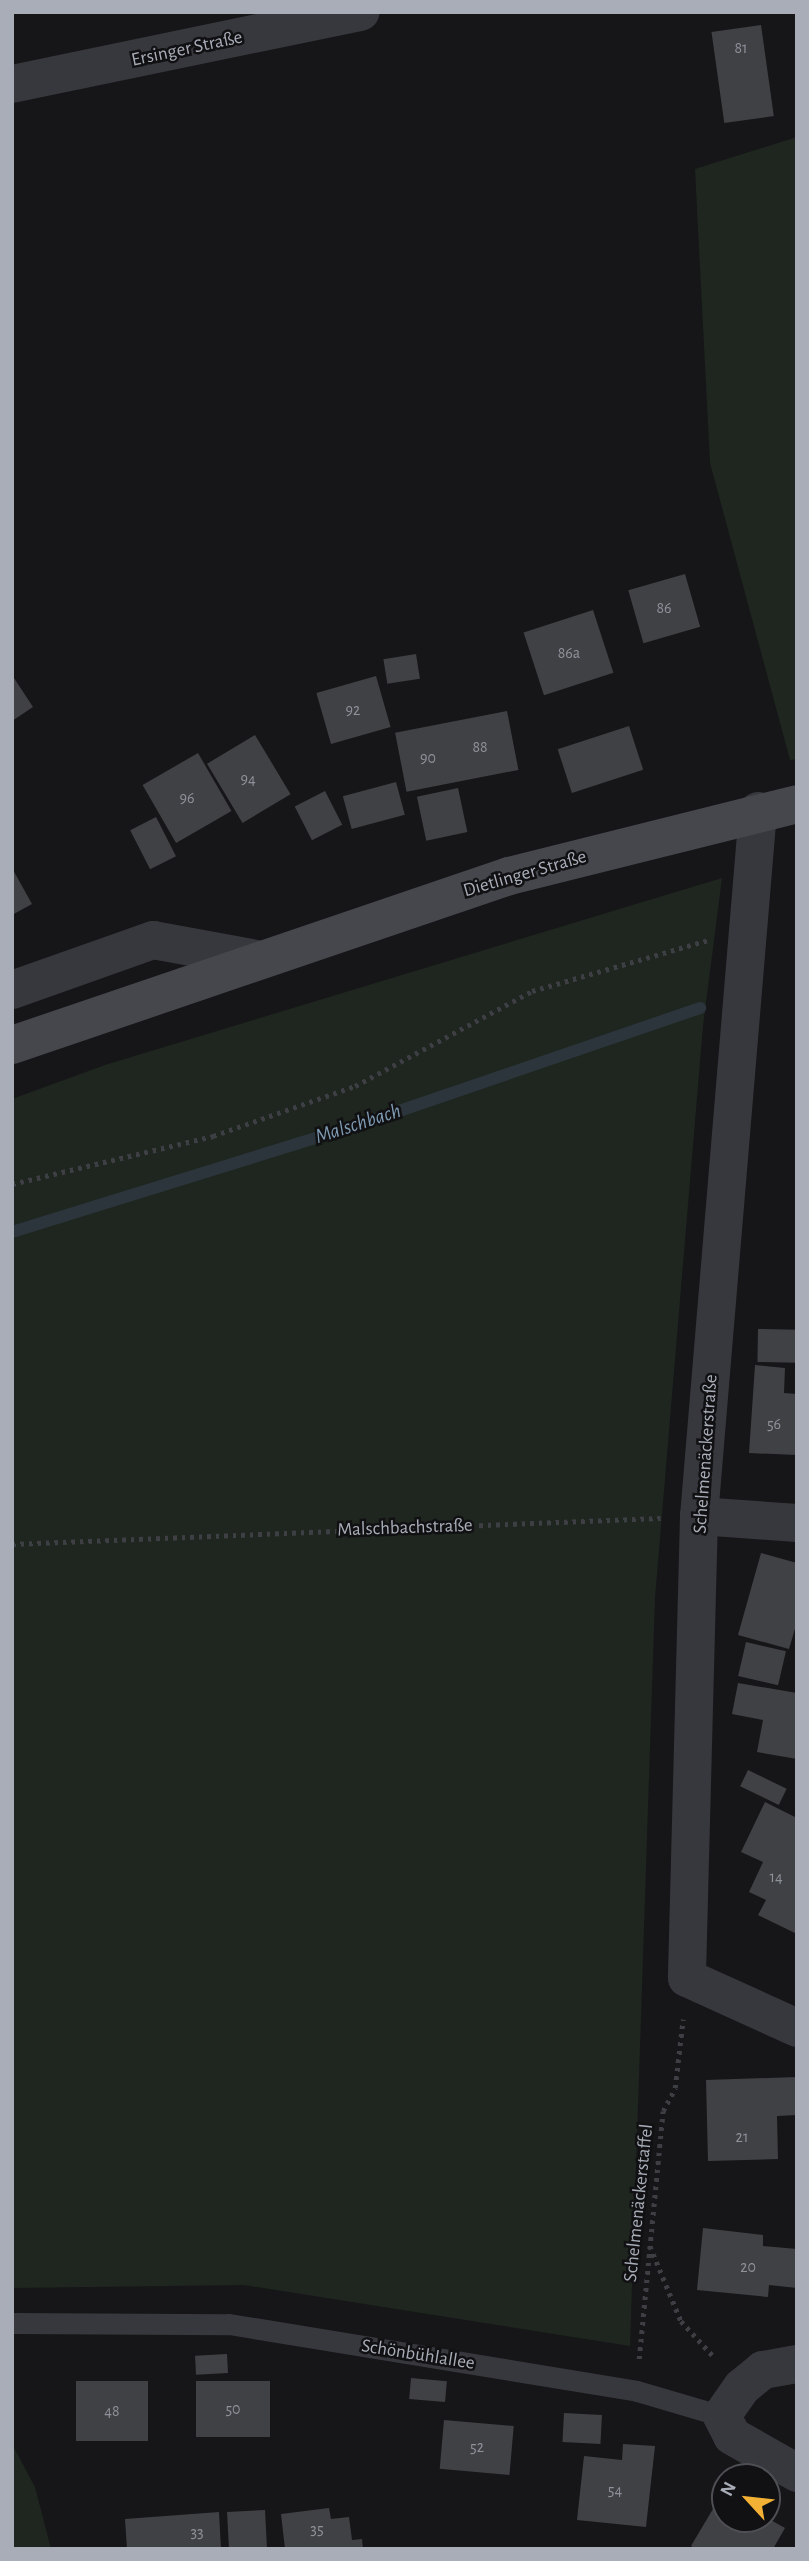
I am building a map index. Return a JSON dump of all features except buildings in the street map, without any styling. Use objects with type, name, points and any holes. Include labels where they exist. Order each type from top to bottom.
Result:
[{"type":"main road","name":"Dietlinger Straße","points":[[12,1045],[257,959],[509,876],[758,811],[797,804]]},
{"type":"street","name":"Ersinger Straße","points":[[12,84],[361,12]]},
{"type":"street","name":"Schelmenäckerstraße","points":[[687,1978],[699,1516],[758,811]]},
{"type":"street","name":"Dietlinger Straße","points":[[12,990],[153,940],[257,959]]},
{"type":"street","points":[[699,1516],[797,1523]]},
{"type":"street","points":[[687,1978],[797,2028]]},
{"type":"street","points":[[797,2364],[762,2370],[732,2402],[732,2436],[797,2473]]},
{"type":"lane","name":"Schönbühlallee","points":[[12,2323],[229,2324],[637,2391],[732,2402]]},
{"type":"path","points":[[12,1184],[213,1136],[355,1086],[532,991],[750,928]]},
{"type":"path","name":"Malschbachstraße","points":[[12,1544],[699,1516]]},
{"type":"path","name":"Schelmenäckerstaffel","points":[[637,2391],[648,2244],[663,2111],[675,2088],[687,1978]]},
{"type":"path","points":[[648,2244],[681,2321],[732,2402]]},
{"type":"shaded area","points":[[797,137],[797,759],[790,760],[710,463],[695,169]]},
{"type":"shaded area","points":[[722,878],[703,1026],[655,1598],[630,2346],[244,2285],[12,2288],[12,1099],[105,1065]]},
{"type":"shaded area","points":[[12,2444],[35,2487],[51,2549],[12,2549]]},
{"type":"waterway","name":"Malschbach","points":[[12,1232],[370,1121],[700,1008]]}]
